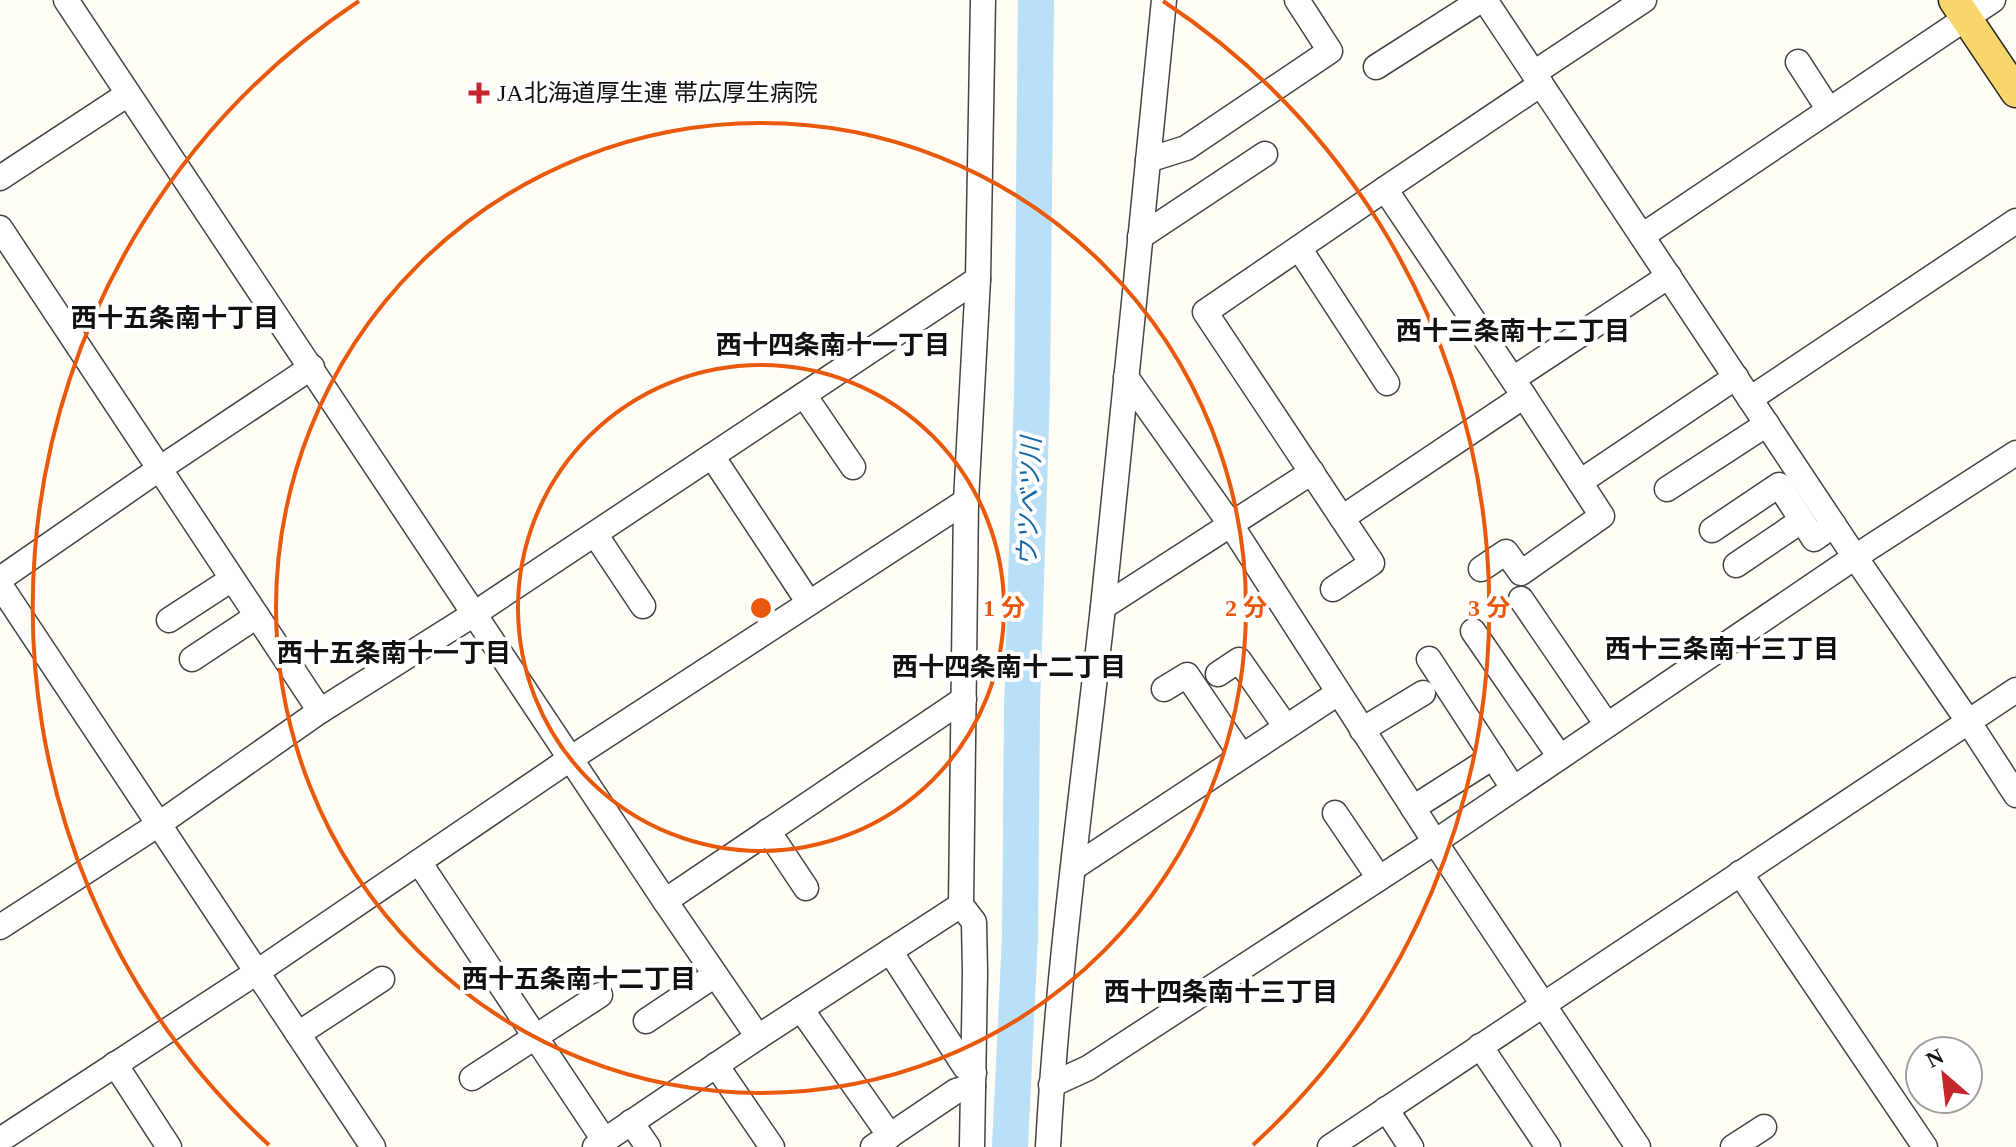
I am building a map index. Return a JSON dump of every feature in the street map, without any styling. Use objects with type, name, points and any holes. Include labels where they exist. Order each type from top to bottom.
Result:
[{"type":"main road","points":[[1960,9],[2016,92]]},
{"type":"street","points":[[66,0],[758,1037]]},
{"type":"street","points":[[972,1147],[974,922],[961,905],[966,501],[978,279],[983,0]]},
{"type":"street","points":[[1048,1147],[1051,1085],[1164,0]]},
{"type":"street","points":[[1148,160],[1186,148],[1330,51],[1297,0]]},
{"type":"street","points":[[1376,67],[1483,0],[2016,795]]},
{"type":"street","points":[[1333,589],[1372,563],[1205,312],[1385,189],[1644,0]]},
{"type":"street","points":[[1642,236],[1829,110],[1960,9],[1993,0]]},
{"type":"street","points":[[1798,62],[1829,110]]},
{"type":"street","points":[[0,178],[128,94]]},
{"type":"street","points":[[1140,237],[1265,154]]},
{"type":"street","points":[[1385,189],[1602,516],[1521,573],[1506,552],[1481,569]]},
{"type":"street","points":[[1750,399],[2016,221]]},
{"type":"street","points":[[0,228],[320,711]]},
{"type":"street","points":[[1299,248],[1387,383]]},
{"type":"street","points":[[1342,518],[1669,276]]},
{"type":"street","points":[[3,920],[159,824],[320,711],[474,614],[978,279]]},
{"type":"street","points":[[0,579],[312,367]]},
{"type":"street","points":[[1126,377],[1231,525],[1435,842],[1638,1147]]},
{"type":"street","points":[[1580,482],[1736,377]]},
{"type":"street","points":[[804,395],[853,467]]},
{"type":"street","points":[[1667,489],[1767,424]]},
{"type":"street","points":[[1051,1085],[1088,1068],[1435,842],[1855,557],[2016,453]]},
{"type":"street","points":[[712,456],[809,603]]},
{"type":"street","points":[[1103,607],[1312,472]]},
{"type":"street","points":[[1712,530],[1779,485],[1814,539],[1834,525]]},
{"type":"street","points":[[0,1140],[257,972],[570,759],[966,501]]},
{"type":"street","points":[[1736,565],[1801,521]]},
{"type":"street","points":[[595,534],[643,606]]},
{"type":"street","points":[[169,620],[232,579]]},
{"type":"street","points":[[0,585],[373,1147]]},
{"type":"street","points":[[1521,599],[1607,725]]},
{"type":"street","points":[[192,659],[257,616]]},
{"type":"street","points":[[1473,631],[1560,757]]},
{"type":"street","points":[[1429,659],[1513,788]]},
{"type":"street","points":[[1218,674],[1239,660],[1286,727]]},
{"type":"street","points":[[1164,689],[1187,675],[1242,756]]},
{"type":"street","points":[[1330,1147],[2016,690]]},
{"type":"street","points":[[1073,868],[1338,693]]},
{"type":"street","points":[[1362,730],[1423,693]]},
{"type":"street","points":[[665,901],[964,699]]},
{"type":"street","points":[[1413,808],[1493,757]]},
{"type":"street","points":[[1335,813],[1379,878]]},
{"type":"street","points":[[768,831],[806,888]]},
{"type":"street","points":[[419,862],[535,1036],[600,1144],[961,905]]},
{"type":"street","points":[[1740,873],[1925,1147]]},
{"type":"street","points":[[890,951],[974,1079]]},
{"type":"street","points":[[646,1021],[715,975]]},
{"type":"street","points":[[298,1034],[382,979]]},
{"type":"street","points":[[472,1078],[600,995]]},
{"type":"street","points":[[801,1009],[878,1144],[974,1079]]},
{"type":"street","points":[[1480,1046],[1548,1147]]},
{"type":"street","points":[[115,1064],[169,1147]]},
{"type":"street","points":[[716,1065],[772,1147]]},
{"type":"street","points":[[1386,1109],[1411,1147]]},
{"type":"street","points":[[631,1122],[648,1147]]},
{"type":"street","points":[[1733,1147],[1764,1127]]},
{"type":"waterway","name":"ウツベツ川","points":[[1010,1147],[1020,937],[1022,707],[1032,394],[1036,0]]},
{"type":"place","name":"JA北海道厚生連 帯広厚生病院","points":[[479,93]]},
{"type":"district","name":"西十五条南十丁目","points":[[175,318]]},
{"type":"district","name":"西十三条南十二丁目","points":[[1513,331]]},
{"type":"district","name":"西十四条南十一丁目","points":[[833,345]]},
{"type":"district","name":"西十三条南十三丁目","points":[[1722,649]]},
{"type":"district","name":"西十五条南十一丁目","points":[[394,653]]},
{"type":"district","name":"西十四条南十二丁目","points":[[1009,667]]},
{"type":"district","name":"西十五条南十二丁目","points":[[579,979]]},
{"type":"district","name":"西十四条南十三丁目","points":[[1221,992]]}]
